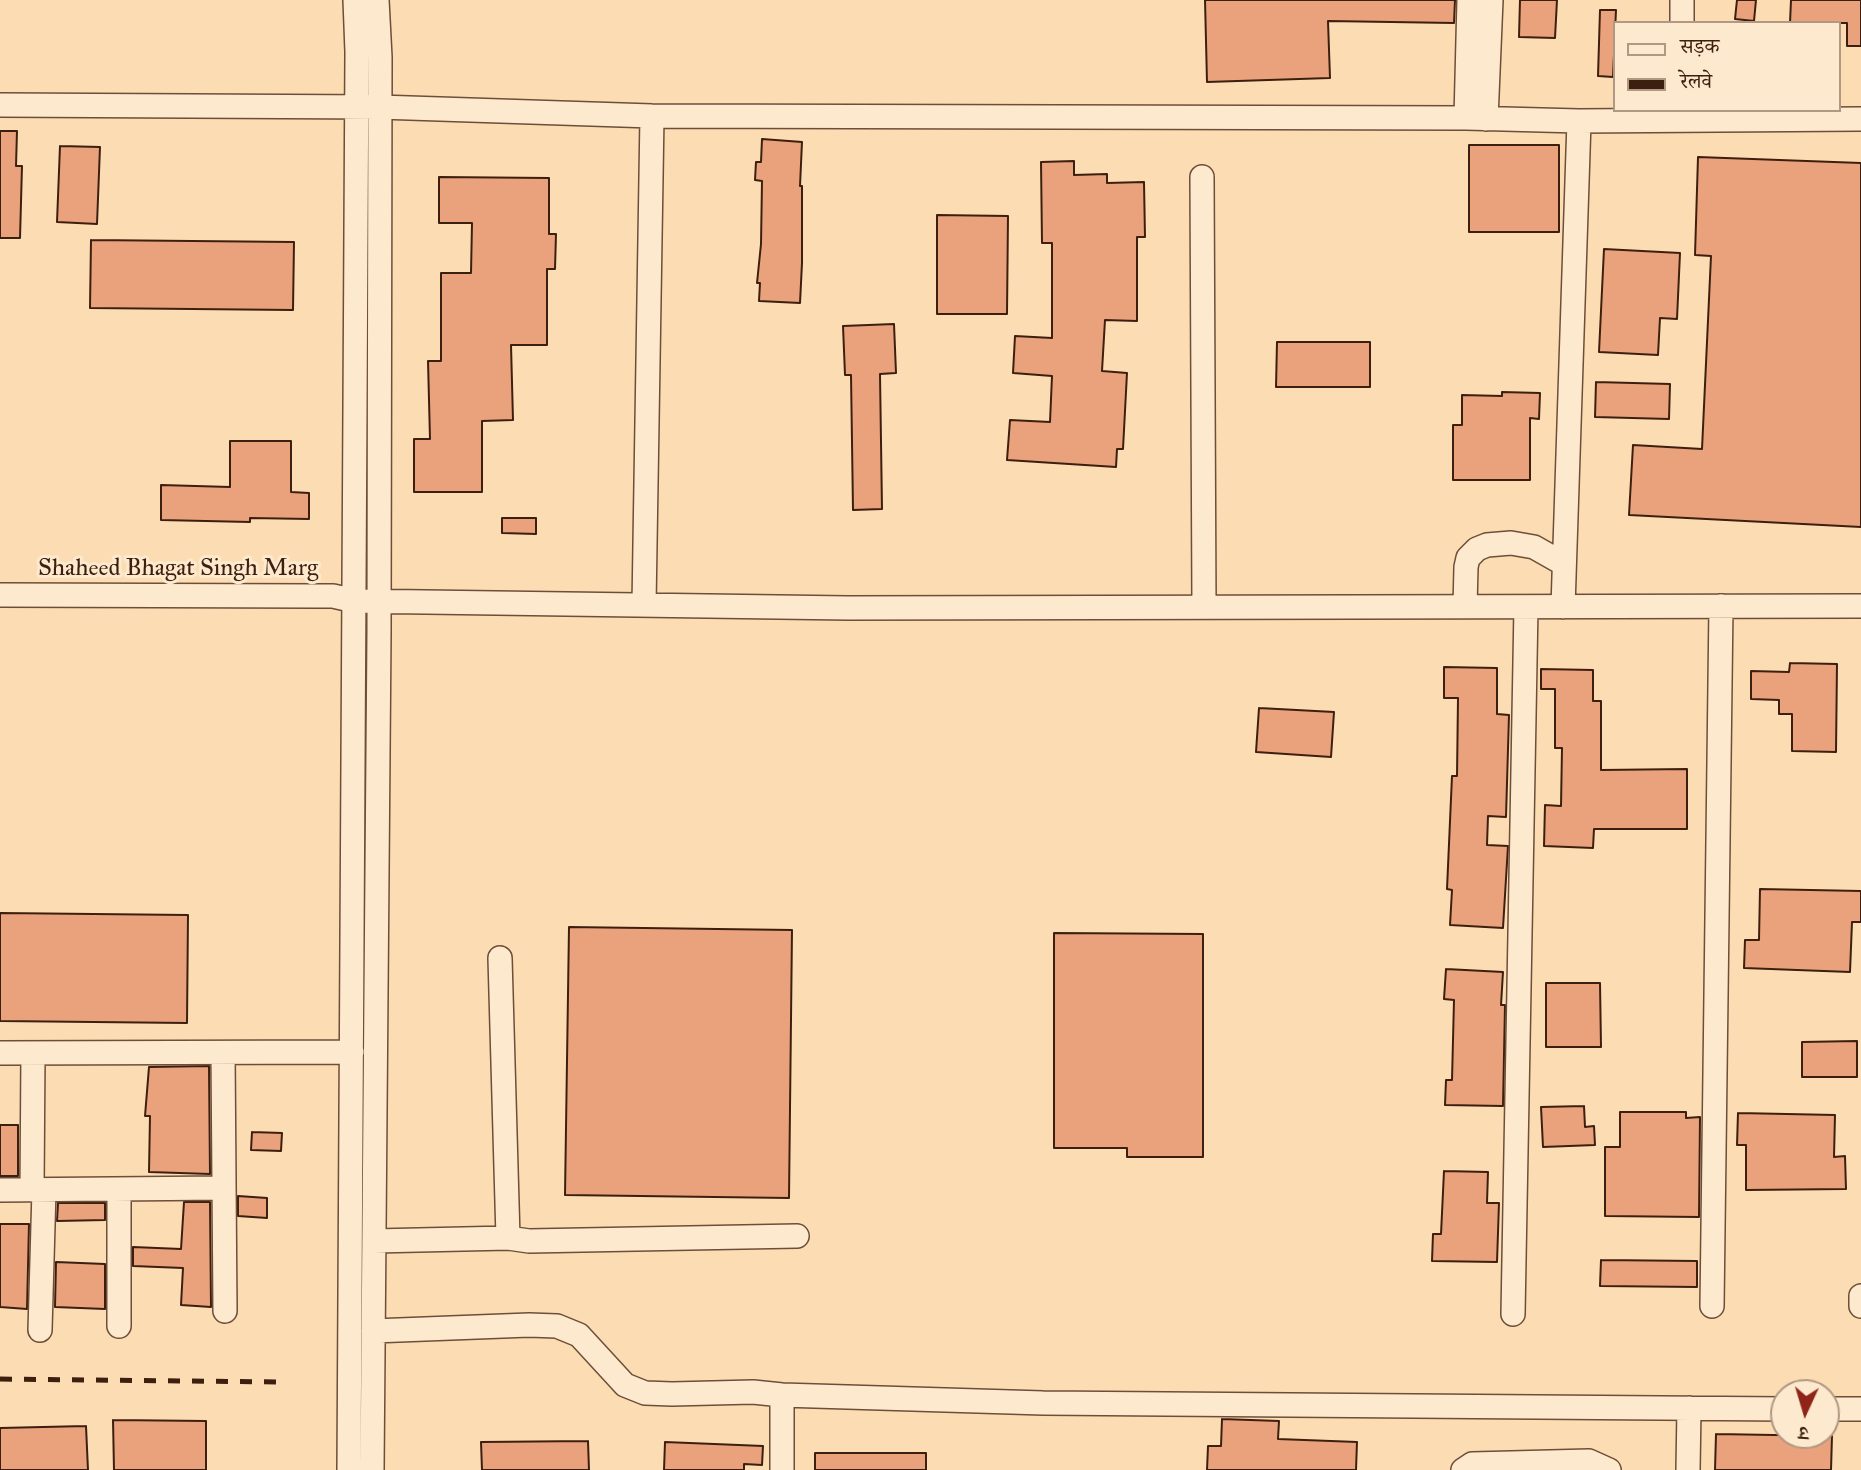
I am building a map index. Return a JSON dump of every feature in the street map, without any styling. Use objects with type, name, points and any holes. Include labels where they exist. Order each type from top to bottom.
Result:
[{"type":"street","points":[[355,0],[368,107],[378,600],[372,1470]]},
{"type":"street","points":[[349,1470],[355,601],[368,107],[377,0]]},
{"type":"street","points":[[1469,0],[1476,118]]},
{"type":"street","points":[[1476,118],[1491,0]]},
{"type":"street","points":[[1682,0],[1682,21]]},
{"type":"street","points":[[0,105],[368,107],[652,116],[1476,118],[1579,121],[1681,115],[1861,119]]},
{"type":"street","points":[[644,605],[652,116]]},
{"type":"street","points":[[1563,607],[1579,121]]},
{"type":"street","points":[[1202,177],[1203,607]]},
{"type":"street","points":[[1465,607],[1466,567],[1468,558],[1477,549],[1487,545],[1511,543],[1534,547],[1564,564]]},
{"type":"street","name":"Shaheed Bhagat Singh Marg","points":[[0,595],[333,596],[355,601],[848,608],[1861,606]]},
{"type":"street","points":[[1712,1306],[1721,606]]},
{"type":"street","points":[[1513,1314],[1526,607]]},
{"type":"street","points":[[500,958],[508,1238]]},
{"type":"street","points":[[0,1053],[352,1052]]},
{"type":"street","points":[[33,1053],[40,1330]]},
{"type":"street","points":[[223,1053],[225,1311]]},
{"type":"street","points":[[0,1190],[224,1188]]},
{"type":"street","points":[[118,1189],[119,1326]]},
{"type":"street","points":[[374,1241],[797,1236]]},
{"type":"street","points":[[1861,1296],[1861,1306]]},
{"type":"street","points":[[373,1331],[557,1326],[579,1335],[625,1385],[645,1393],[753,1392],[1043,1403],[1770,1409]]},
{"type":"street","points":[[782,1395],[782,1470]]},
{"type":"street","points":[[1688,1470],[1689,1408]]},
{"type":"street","points":[[1463,1470],[1472,1464],[1589,1461],[1609,1470]]},
{"type":"building","points":[[1205,0],[1455,0],[1454,23],[1328,21],[1330,78],[1207,82]]},
{"type":"building","points":[[1520,0],[1557,0],[1555,38],[1519,37]]},
{"type":"building","points":[[1737,0],[1756,0],[1754,21],[1735,19]]},
{"type":"building","points":[[1791,0],[1861,0],[1861,46],[1847,46],[1847,23],[1790,21]]},
{"type":"building","points":[[1600,10],[1616,10],[1616,21],[1612,21],[1612,77],[1598,76]]},
{"type":"building","points":[[0,131],[17,131],[16,166],[22,166],[20,238],[0,238]]},
{"type":"building","points":[[762,139],[802,142],[800,303],[759,301],[760,283],[757,283],[762,181],[755,180],[756,162],[761,162]]},
{"type":"building","points":[[1469,145],[1559,145],[1559,232],[1469,232]]},
{"type":"building","points":[[60,146],[100,147],[97,224],[57,222]]},
{"type":"building","points":[[1698,157],[1861,163],[1861,527],[1629,515],[1633,445],[1702,449],[1711,256],[1695,255]]},
{"type":"building","points":[[1074,161],[1074,175],[1107,174],[1107,183],[1144,182],[1145,237],[1137,237],[1137,321],[1105,320],[1102,371],[1127,373],[1123,449],[1117,449],[1116,467],[1007,460],[1010,420],[1050,422],[1052,376],[1013,373],[1015,336],[1052,338],[1052,243],[1042,243],[1041,162]]},
{"type":"building","points":[[439,177],[549,178],[549,234],[556,234],[555,269],[547,269],[547,345],[511,345],[513,420],[482,421],[482,492],[414,492],[414,439],[430,439],[428,361],[441,361],[441,273],[471,273],[472,223],[439,223]]},
{"type":"building","points":[[937,215],[1008,216],[1007,314],[937,314]]},
{"type":"building","points":[[91,240],[294,242],[293,310],[90,308]]},
{"type":"building","points":[[1604,249],[1680,253],[1677,319],[1660,318],[1658,355],[1599,352]]},
{"type":"building","points":[[894,324],[896,373],[880,374],[882,509],[853,510],[851,375],[845,375],[843,326]]},
{"type":"building","points":[[1277,342],[1370,342],[1370,387],[1276,387]]},
{"type":"building","points":[[1596,382],[1670,384],[1669,419],[1595,417]]},
{"type":"building","points":[[1502,392],[1540,393],[1539,419],[1530,418],[1530,480],[1453,480],[1453,425],[1462,425],[1462,395],[1502,396]]},
{"type":"building","points":[[230,441],[291,441],[291,492],[309,493],[309,519],[250,518],[250,522],[161,520],[161,485],[230,487]]},
{"type":"building","points":[[502,518],[536,518],[536,534],[502,533]]},
{"type":"building","points":[[1790,663],[1837,664],[1836,752],[1792,751],[1792,714],[1779,714],[1779,700],[1751,699],[1751,671],[1789,672]]},
{"type":"building","points":[[1444,667],[1497,668],[1497,714],[1509,715],[1506,817],[1488,816],[1487,845],[1508,846],[1503,928],[1450,925],[1452,890],[1447,889],[1452,776],[1457,776],[1458,698],[1444,698]]},
{"type":"building","points":[[1541,669],[1593,670],[1593,701],[1601,701],[1601,770],[1687,769],[1687,829],[1594,829],[1593,848],[1544,846],[1545,805],[1561,806],[1562,748],[1555,748],[1555,689],[1541,689]]},
{"type":"building","points":[[1259,708],[1334,712],[1331,757],[1256,752]]},
{"type":"building","points":[[1760,889],[1861,891],[1861,922],[1852,922],[1850,972],[1744,968],[1745,940],[1759,940]]},
{"type":"building","points":[[0,913],[188,915],[187,1023],[0,1021]]},
{"type":"building","points":[[569,927],[792,930],[789,1198],[565,1195]]},
{"type":"building","points":[[1054,933],[1203,934],[1203,1157],[1127,1157],[1127,1148],[1054,1148]]},
{"type":"building","points":[[1446,969],[1503,972],[1503,1106],[1445,1105],[1446,1080],[1452,1080],[1454,1000],[1444,999]]},
{"type":"building","points":[[1546,983],[1600,983],[1601,1047],[1546,1047]]},
{"type":"building","points":[[1857,1041],[1857,1077],[1802,1077],[1802,1042]]},
{"type":"building","points":[[209,1066],[210,1174],[149,1172],[150,1116],[145,1116],[149,1067]]},
{"type":"building","points":[[1584,1106],[1585,1127],[1594,1126],[1595,1145],[1543,1147],[1541,1107]]},
{"type":"building","points":[[1620,1112],[1686,1112],[1686,1118],[1700,1117],[1699,1217],[1605,1216],[1605,1147],[1620,1147]]},
{"type":"building","points":[[1738,1113],[1835,1115],[1834,1157],[1845,1156],[1846,1189],[1746,1190],[1746,1145],[1737,1145]]},
{"type":"building","points":[[0,1125],[18,1125],[18,1176],[0,1176]]},
{"type":"building","points":[[252,1132],[282,1133],[281,1151],[251,1150]]},
{"type":"building","points":[[1444,1171],[1488,1172],[1487,1203],[1499,1203],[1497,1262],[1432,1261],[1433,1234],[1441,1234]]},
{"type":"building","points":[[238,1196],[267,1198],[267,1218],[238,1216]]},
{"type":"building","points":[[184,1202],[210,1202],[211,1307],[181,1305],[183,1268],[133,1266],[133,1247],[181,1249]]},
{"type":"building","points":[[58,1203],[105,1203],[105,1220],[57,1221]]},
{"type":"building","points":[[0,1224],[29,1224],[27,1309],[0,1307]]},
{"type":"building","points":[[1601,1260],[1697,1261],[1697,1287],[1600,1286]]},
{"type":"building","points":[[56,1262],[105,1264],[105,1309],[55,1307]]},
{"type":"building","points":[[1222,1419],[1279,1421],[1278,1439],[1357,1442],[1356,1470],[1207,1470],[1208,1446],[1221,1446]]},
{"type":"building","points":[[113,1420],[206,1421],[206,1470],[114,1470]]},
{"type":"building","points":[[86,1426],[88,1470],[0,1470],[0,1428]]},
{"type":"building","points":[[1716,1434],[1770,1435],[1770,1449],[1832,1449],[1831,1470],[1715,1470]]},
{"type":"building","points":[[588,1441],[589,1470],[482,1470],[481,1442]]},
{"type":"building","points":[[665,1442],[763,1446],[762,1465],[744,1464],[744,1470],[664,1470]]},
{"type":"building","points":[[815,1453],[926,1453],[926,1470],[815,1470]]},
{"type":"railway","points":[[0,1379],[286,1382]]}]
